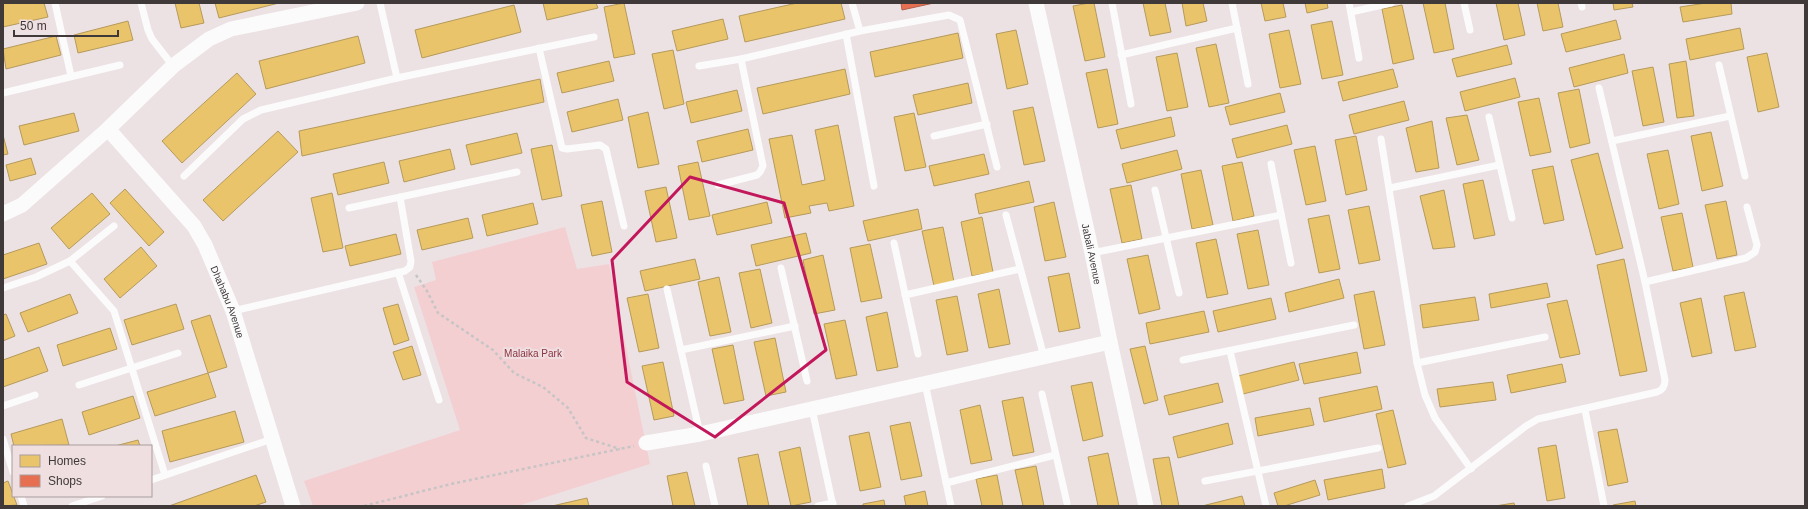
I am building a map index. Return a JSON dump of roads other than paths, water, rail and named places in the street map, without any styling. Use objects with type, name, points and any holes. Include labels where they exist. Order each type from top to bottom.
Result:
[{"type":"street","points":[[3,214],[22,206],[108,129],[173,66],[209,39],[231,29],[357,3]]},
{"type":"street","name":"Jabali Avenue","points":[[1036,3],[1092,253],[1146,506]]},
{"type":"street","name":"Dhahabu Avenue","points":[[108,129],[194,226],[205,245],[233,311],[293,506]]},
{"type":"street","points":[[646,444],[700,434],[1110,342]]},
{"type":"lane","points":[[55,3],[71,76]]},
{"type":"lane","points":[[141,3],[152,40],[173,66]]},
{"type":"lane","points":[[380,3],[397,78]]},
{"type":"lane","points":[[852,3],[860,31]]},
{"type":"lane","points":[[1112,3],[1131,104]]},
{"type":"lane","points":[[1232,3],[1248,84]]},
{"type":"lane","points":[[1349,3],[1359,58]]},
{"type":"lane","points":[[1351,12],[1391,3]]},
{"type":"lane","points":[[1464,3],[1470,30]]},
{"type":"lane","points":[[699,66],[741,59],[860,31],[949,15],[960,20],[998,167]]},
{"type":"lane","points":[[1121,55],[1237,28]]},
{"type":"lane","points":[[846,34],[874,186]]},
{"type":"lane","points":[[184,176],[243,119],[261,110],[397,78],[594,37]]},
{"type":"lane","points":[[539,48],[562,148],[567,149],[600,144],[606,149],[624,226]]},
{"type":"lane","points":[[718,186],[757,175],[763,166],[741,59]]},
{"type":"lane","points":[[3,93],[120,65]]},
{"type":"lane","points":[[1719,65],[1744,176]]},
{"type":"lane","points":[[1408,506],[1434,496],[1526,426],[1538,419],[1560,413],[1584,410],[1661,391],[1664,387],[1665,380],[1645,282],[1599,88]]},
{"type":"lane","points":[[1612,140],[1730,116]]},
{"type":"lane","points":[[1489,117],[1512,218]]},
{"type":"lane","points":[[934,136],[987,124]]},
{"type":"lane","points":[[1381,139],[1417,363],[1425,395],[1435,418],[1471,469]]},
{"type":"lane","points":[[1271,164],[1290,263]]},
{"type":"lane","points":[[1390,188],[1499,165]]},
{"type":"lane","points":[[349,208],[517,172]]},
{"type":"lane","points":[[1155,190],[1178,292]]},
{"type":"lane","points":[[233,311],[405,271],[410,267],[411,261],[400,197]]},
{"type":"lane","points":[[1645,282],[1746,258],[1753,255],[1757,245],[1747,207]]},
{"type":"lane","points":[[1006,215],[1044,357]]},
{"type":"lane","points":[[1092,253],[1281,215]]},
{"type":"lane","points":[[3,288],[36,277],[70,261],[114,226]]},
{"type":"lane","points":[[894,243],[918,354]]},
{"type":"lane","points":[[70,261],[114,311],[165,475]]},
{"type":"lane","points":[[781,268],[807,381]]},
{"type":"lane","points":[[905,295],[1020,270]]},
{"type":"lane","points":[[398,272],[439,400]]},
{"type":"lane","points":[[667,289],[700,434]]},
{"type":"lane","points":[[1183,360],[1354,325]]},
{"type":"lane","points":[[681,350],[795,326]]},
{"type":"lane","points":[[1417,363],[1545,337]]},
{"type":"lane","points":[[1230,351],[1266,506]]},
{"type":"lane","points":[[79,385],[178,353]]},
{"type":"lane","points":[[925,383],[951,506]]},
{"type":"lane","points":[[1042,394],[1066,503]]},
{"type":"lane","points":[[3,406],[35,395]]},
{"type":"lane","points":[[812,409],[833,505],[818,506]]},
{"type":"lane","points":[[1584,410],[1604,506]]},
{"type":"lane","points":[[152,480],[272,439]]},
{"type":"lane","points":[[3,440],[12,469]]},
{"type":"lane","points":[[1205,481],[1378,448]]},
{"type":"lane","points":[[946,483],[1055,456]]},
{"type":"lane","points":[[706,466],[714,506]]},
{"type":"lane","points":[[72,506],[99,497]]},
{"type":"park label","name":"Malaika Park","points":[[533,353]]}]
